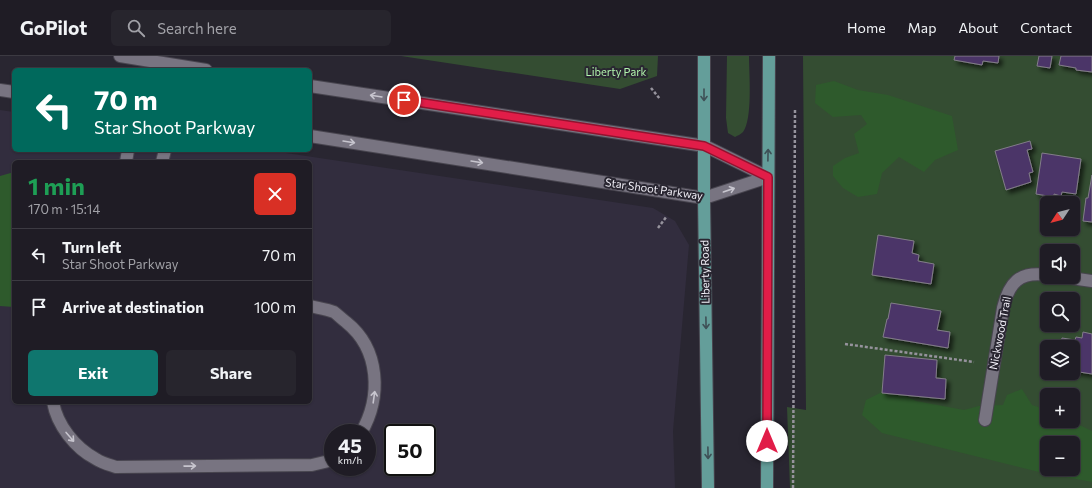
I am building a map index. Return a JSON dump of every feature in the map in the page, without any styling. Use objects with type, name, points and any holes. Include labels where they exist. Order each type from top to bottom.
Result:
[{"type":"main road","name":"Liberty Road","points":[[704,56],[704,198],[708,488]]},
{"type":"main road","points":[[767,488],[769,56]]},
{"type":"street","points":[[120,56],[157,68]]},
{"type":"street","points":[[312,86],[704,146],[768,177]]},
{"type":"street","points":[[0,90],[12,92]]},
{"type":"street","name":"Star Shoot Parkway","points":[[312,136],[704,198],[768,177]]},
{"type":"street","name":"Nickwood Trail","points":[[985,420],[1006,294],[1013,283],[1024,276],[1040,273]]},
{"type":"street","points":[[1080,280],[1092,282]]},
{"type":"street","points":[[312,307],[334,313],[355,329],[370,354],[376,384],[372,410],[365,424]]},
{"type":"street","points":[[54,404],[63,429],[79,447],[96,460],[116,467],[312,465],[324,462]]},
{"type":"path","points":[[651,88],[660,99]]},
{"type":"path","points":[[793,488],[795,110]]},
{"type":"path","points":[[658,228],[667,216]]},
{"type":"path","points":[[845,344],[974,362]]},
{"type":"shaded area","points":[[0,110],[12,112],[12,152],[279,152],[653,208],[675,221],[689,245],[673,431],[675,488],[0,488]]},
{"type":"green space","name":"Liberty Park","points":[[401,56],[658,56],[657,76],[620,89]]},
{"type":"green space","points":[[727,56],[749,56],[750,96],[748,117],[743,132],[735,137],[728,133],[726,118]]},
{"type":"green space","points":[[803,56],[1092,56],[1092,488],[790,488],[787,407],[806,410]]},
{"type":"green space","points":[[834,81],[858,90],[888,95],[952,116],[958,150],[935,160],[924,172],[899,157],[882,173],[877,194],[858,197],[843,188],[833,176],[833,166],[845,158],[859,153],[854,134],[867,124],[861,115],[833,117],[815,103],[816,85]]},
{"type":"green space","points":[[12,173],[12,307],[0,306],[0,176]]},
{"type":"green space","points":[[890,388],[916,401],[964,410],[979,406],[1003,405],[1007,395],[1022,389],[1032,405],[1040,408],[1040,428],[1080,428],[1080,425],[1092,431],[1092,482],[1060,476],[1080,476],[1080,436],[1040,436],[1040,472],[882,433],[862,415],[866,400]]},
{"type":"building","points":[[955,56],[999,56],[998,63],[983,61],[982,65],[954,60]]},
{"type":"building","points":[[1039,56],[1052,56],[1050,68],[1037,66]]},
{"type":"building","points":[[1061,56],[1092,56],[1092,72],[1076,70],[1076,68],[1059,65]]},
{"type":"building","points":[[1030,141],[1032,149],[1027,150],[1033,172],[1029,173],[1031,182],[1006,190],[995,151]]},
{"type":"building","points":[[1042,153],[1081,159],[1076,194],[1062,192],[1061,196],[1054,194],[1054,196],[1048,196],[1036,194]]},
{"type":"building","points":[[1092,175],[1092,222],[1083,221],[1086,198],[1088,198]]},
{"type":"building","points":[[878,235],[914,241],[912,253],[919,255],[918,261],[934,264],[931,284],[872,275]]},
{"type":"building","points":[[891,303],[941,311],[937,330],[950,332],[948,348],[883,337]]},
{"type":"building","points":[[1083,332],[1092,334],[1092,374],[1080,372],[1080,340],[1075,340],[1076,337],[1082,338]]},
{"type":"building","points":[[1062,338],[1075,340],[1062,340]]},
{"type":"building","points":[[885,355],[937,360],[936,378],[946,379],[945,399],[882,393]]},
{"type":"route","points":[[404,100],[704,146],[768,177],[767,441]]}]
